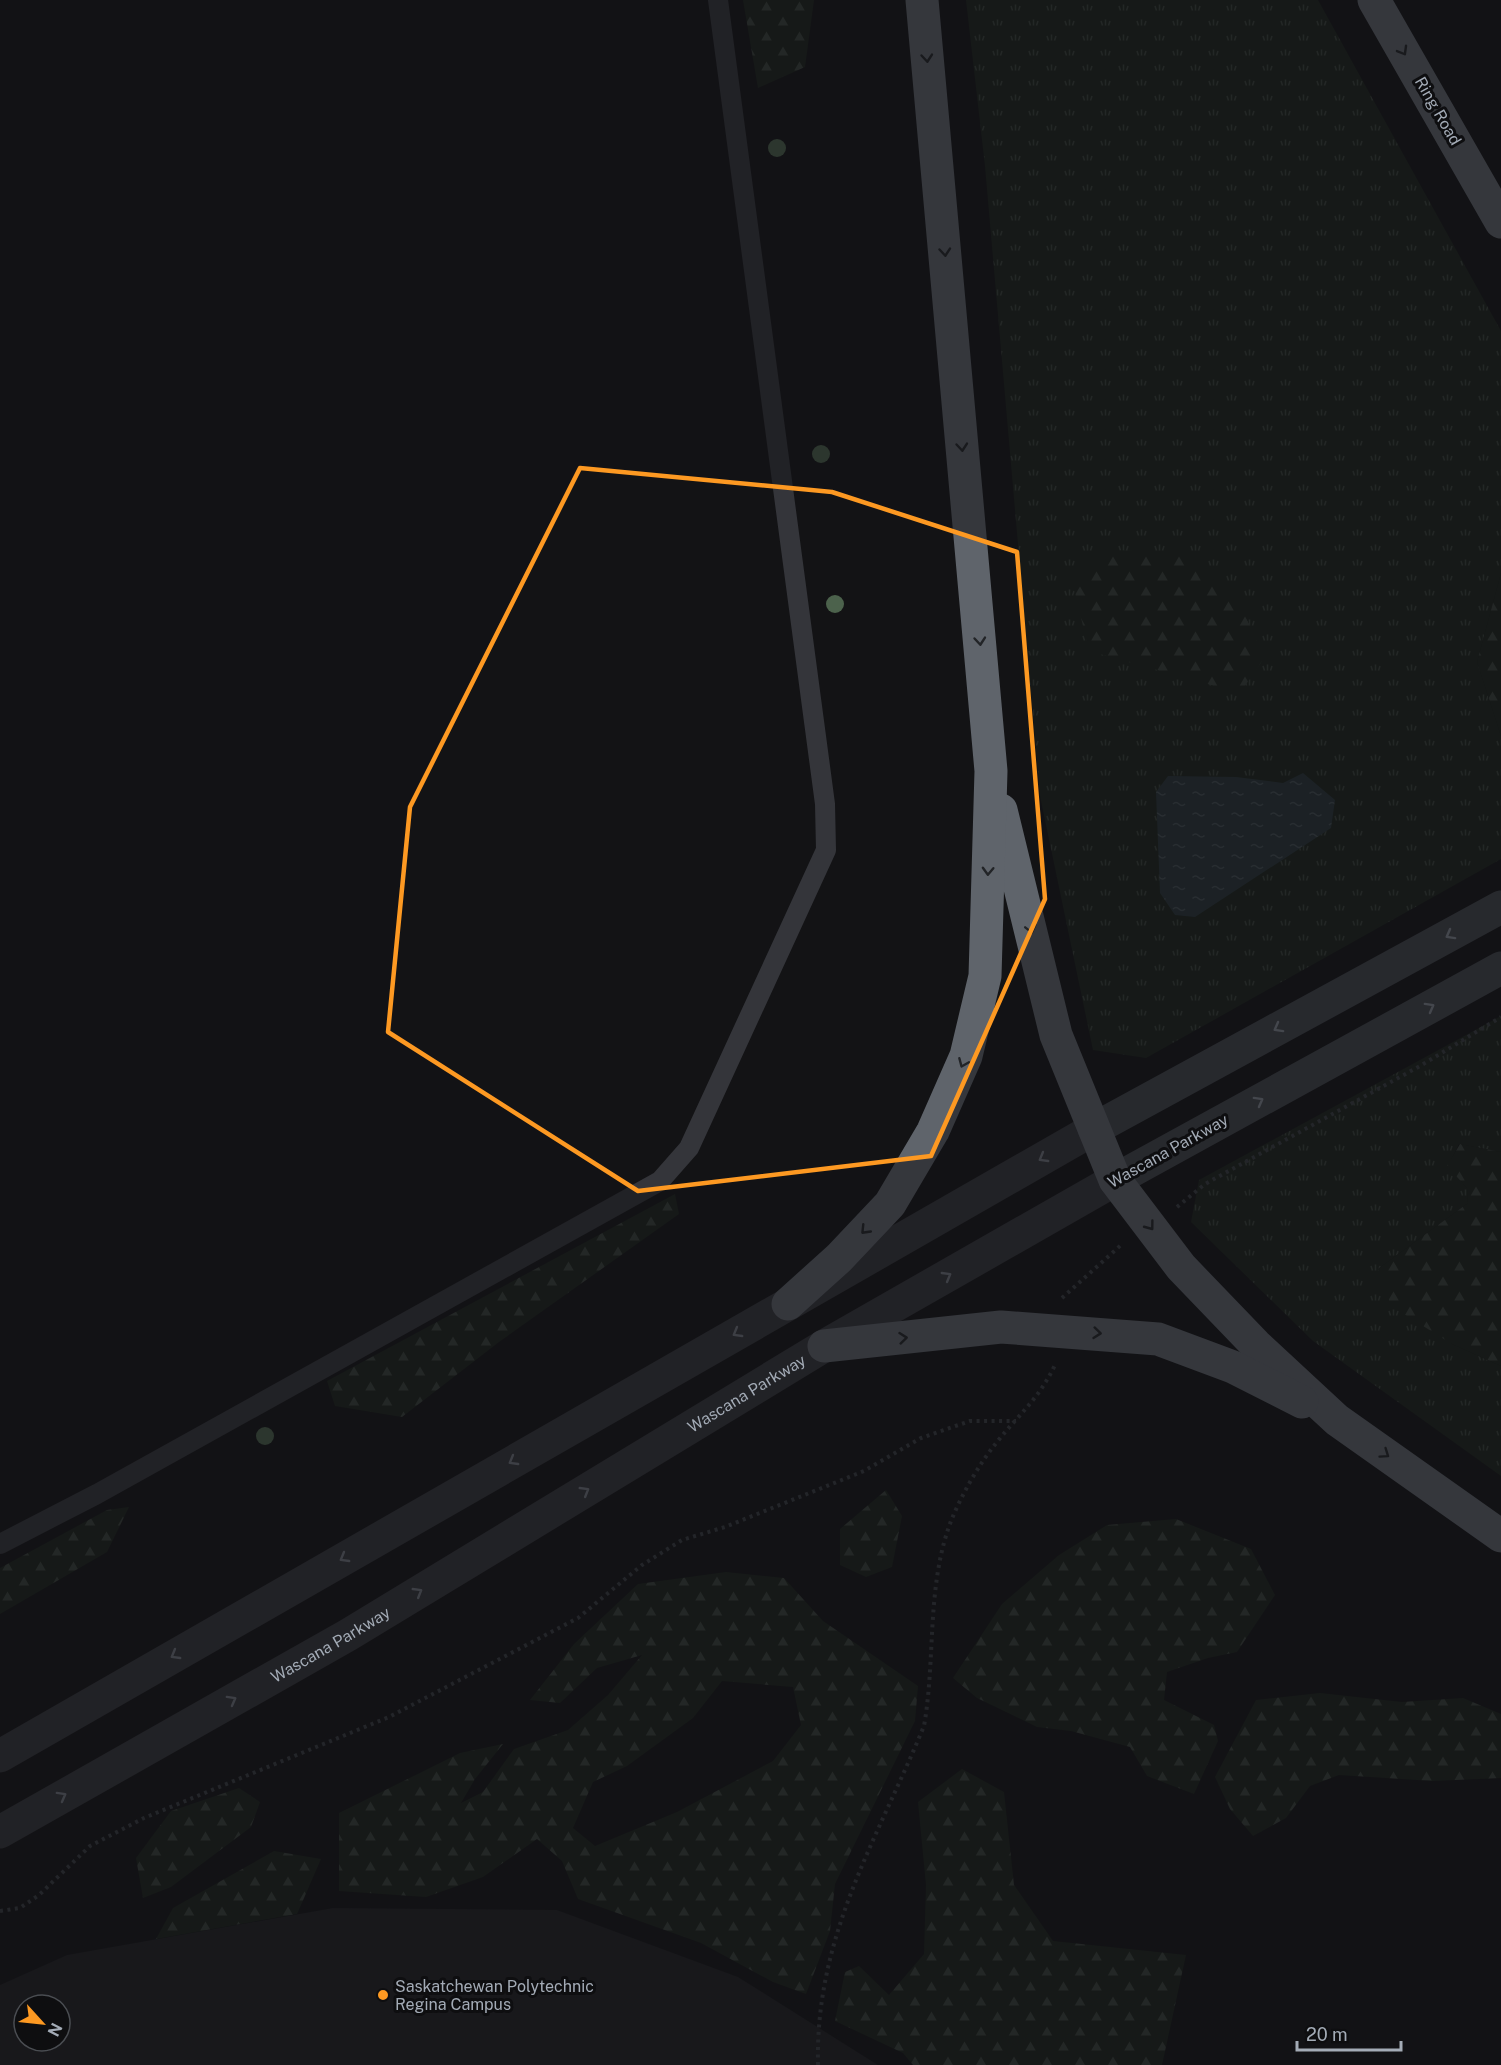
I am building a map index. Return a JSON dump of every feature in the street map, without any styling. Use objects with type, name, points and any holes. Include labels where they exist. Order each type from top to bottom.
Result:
[{"type":"highway","points":[[788,1304],[839,1258],[890,1204],[933,1131],[966,1056],[985,976],[991,771],[922,0]]},
{"type":"highway","name":"Ring Road","points":[[1374,0],[1501,222]]},
{"type":"highway","points":[[991,771],[1056,1035],[1115,1180],[1181,1267],[1256,1345],[1337,1420],[1501,1536]]},
{"type":"highway","points":[[824,1346],[1001,1327],[1158,1339],[1233,1367],[1337,1420]]},
{"type":"main road","points":[[1094,1129],[1501,908]]},
{"type":"main road","name":"Wascana Parkway","points":[[1115,1180],[1501,968]]},
{"type":"street","points":[[0,1756],[1094,1129]]},
{"type":"street","name":"Wascana Parkway","points":[[0,1832],[348,1635],[824,1346],[1115,1180]]},
{"type":"lane","points":[[0,1544],[107,1488],[660,1181],[689,1148],[826,850],[825,804],[718,0]]},
{"type":"path","points":[[1183,1203],[1205,1184],[1420,1066],[1501,1017]]},
{"type":"path","points":[[1062,1297],[1122,1244]]},
{"type":"path","points":[[818,2065],[817,2032],[822,1993],[834,1940],[855,1878],[924,1726],[929,1700],[936,1581],[941,1553],[952,1520],[969,1485],[996,1443],[1035,1401],[1055,1366]]},
{"type":"path","points":[[0,1911],[20,1908],[39,1895],[90,1846],[144,1818],[389,1717],[578,1618],[642,1565],[682,1540],[725,1527],[864,1471],[921,1438],[970,1421],[1016,1421]]},
{"type":"highlighted area","points":[[580,468],[832,492],[1017,552],[1045,899],[931,1156],[638,1191],[388,1032],[410,807]]},
{"type":"shaded area","name":"Saskatchewan Polytechnic Regina Campus","points":[[333,1908],[557,1910],[738,1977],[878,2065],[0,2065],[0,1985],[67,1955]]},
{"type":"green space","points":[[743,0],[814,0],[805,67],[758,88]]},
{"type":"green space","points":[[966,0],[1318,0],[1501,331],[1501,573],[1477,662],[1501,736],[1501,859],[1146,1058],[1093,1050],[1040,796],[985,166]]},
{"type":"green space","points":[[1104,550],[1190,553],[1243,610],[1264,658],[1240,693],[1089,651],[1072,580]]},
{"type":"green space","points":[[1501,573],[1501,736],[1477,662]]},
{"type":"green space","points":[[1501,1016],[1501,1152],[1459,1144],[1448,1166],[1467,1188],[1468,1203],[1378,1269],[1452,1344],[1501,1366],[1501,1476],[1313,1341],[1191,1222],[1199,1180]]},
{"type":"green space","points":[[1460,1144],[1501,1152],[1501,1366],[1452,1344],[1391,1306],[1378,1269],[1468,1203],[1467,1188],[1447,1166]]},
{"type":"green space","points":[[675,1194],[679,1214],[499,1342],[402,1417],[335,1406],[327,1381]]},
{"type":"green space","points":[[886,1490],[902,1516],[892,1567],[866,1577],[840,1565],[840,1529]]},
{"type":"green space","points":[[129,1507],[107,1552],[0,1614],[0,1568],[107,1510]]},
{"type":"green space","points":[[1176,1519],[1251,1549],[1275,1595],[1237,1652],[1208,1658],[1167,1672],[1164,1700],[1214,1725],[1218,1741],[1194,1794],[1147,1776],[1130,1747],[1071,1731],[1037,1727],[977,1698],[953,1678],[1002,1604],[1059,1555],[1107,1525]]},
{"type":"green space","points":[[726,1572],[784,1578],[823,1621],[918,1686],[915,1721],[835,1884],[830,1931],[806,1994],[773,1982],[701,1943],[578,1899],[562,1861],[537,1839],[483,1877],[426,1897],[339,1891],[339,1813],[460,1753],[503,1744],[475,1779],[461,1803],[483,1792],[514,1749],[568,1730],[608,1695],[642,1655],[597,1668],[560,1703],[530,1700],[574,1644],[638,1584]],"holes":[[[722,1681],[793,1687],[801,1725],[773,1761],[677,1812],[595,1846],[573,1828],[593,1782],[627,1766],[693,1718]]]},
{"type":"green space","points":[[1320,1693],[1402,1702],[1463,1698],[1501,1714],[1501,1778],[1433,1781],[1339,1775],[1310,1786],[1286,1818],[1253,1836],[1230,1809],[1215,1777],[1256,1700]]},
{"type":"green space","points":[[962,1769],[1004,1792],[1014,1885],[1053,1941],[1186,1955],[1162,2065],[913,2065],[903,2053],[835,2021],[845,1972],[859,1966],[889,1995],[924,1954],[926,1885],[918,1802]]},
{"type":"green space","points":[[239,1788],[260,1802],[251,1827],[171,1887],[143,1898],[136,1858],[171,1811]]},
{"type":"green space","points":[[274,1851],[321,1859],[297,1914],[156,1939],[173,1908]]},
{"type":"water","points":[[1303,773],[1335,800],[1331,828],[1195,917],[1175,915],[1160,893],[1156,792],[1168,776],[1236,777],[1283,783]]},
{"type":"place","name":"Saskatchewan Polytechnic Regina Campus","points":[[383,1995]]}]
